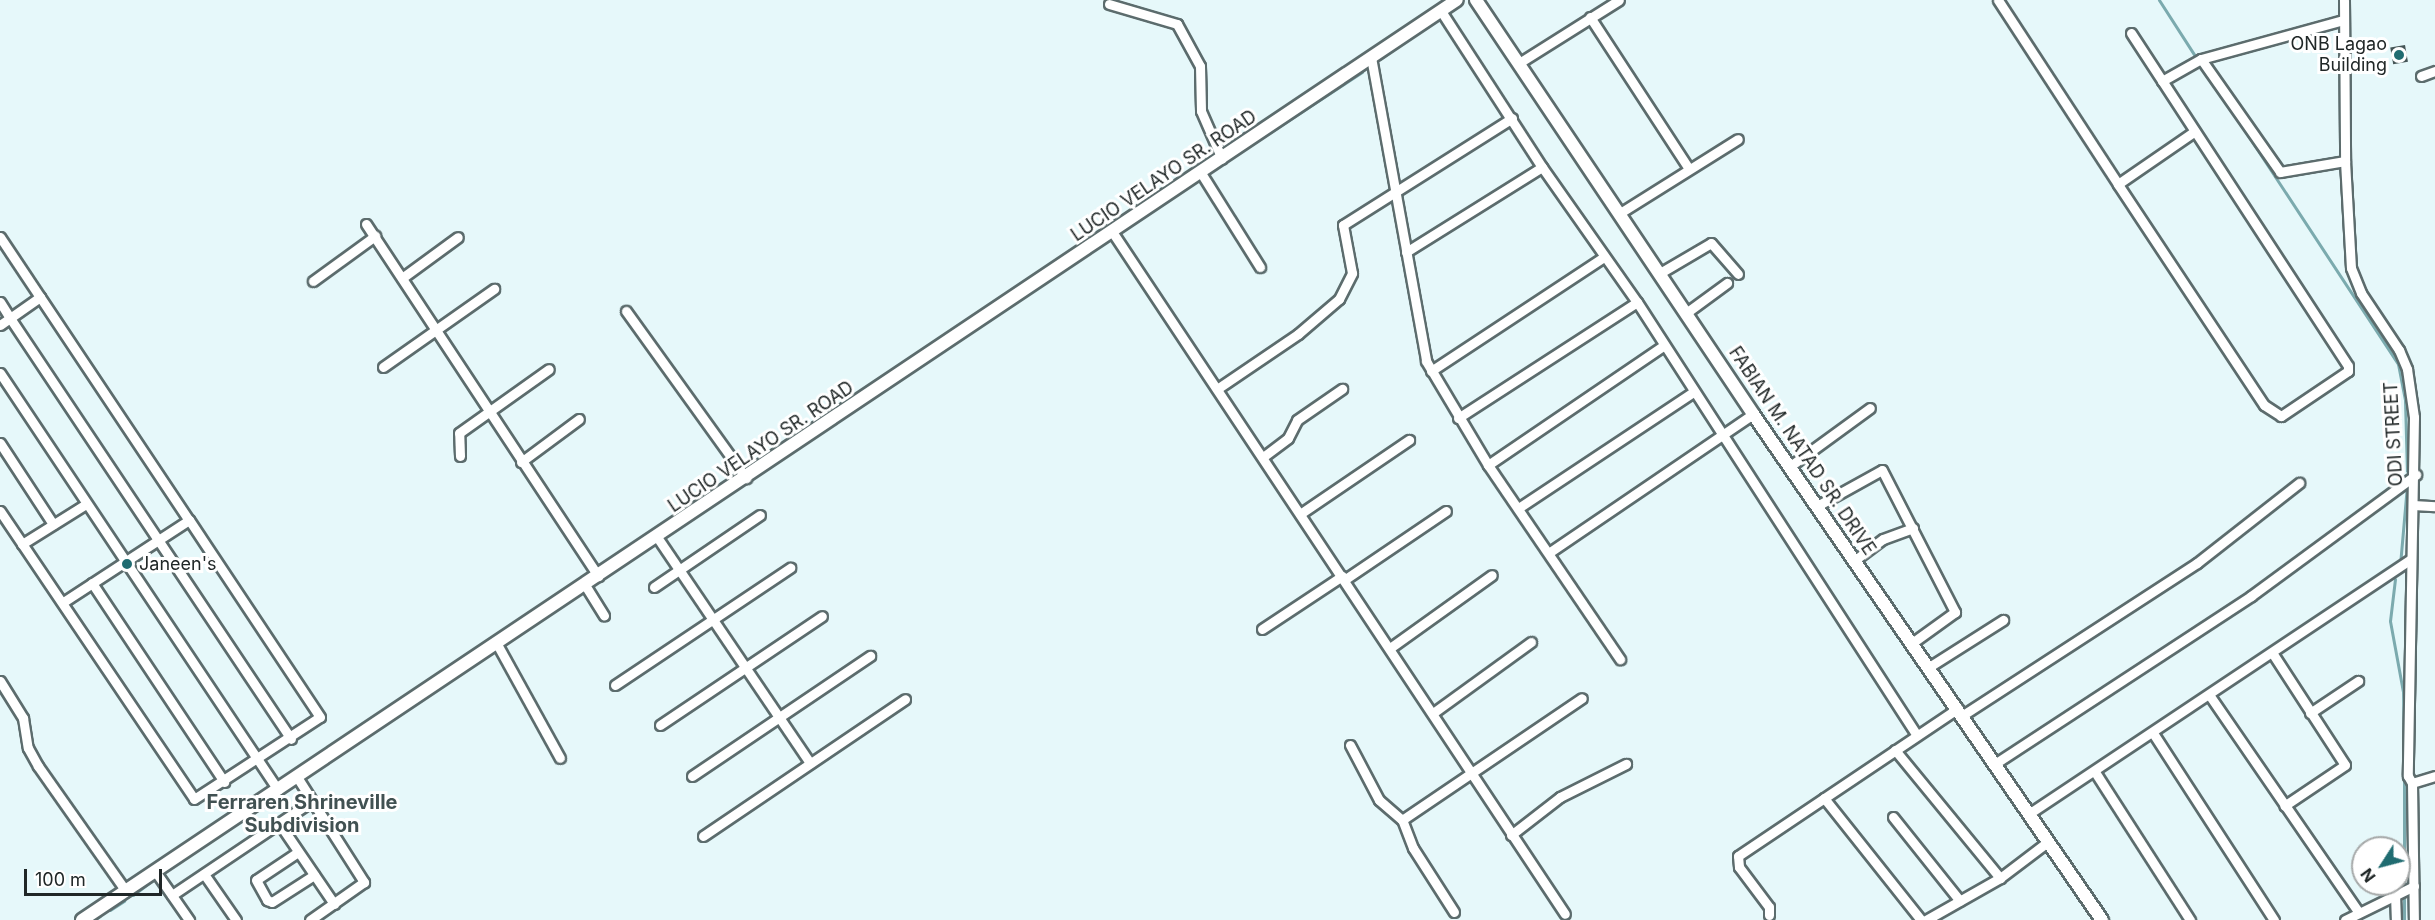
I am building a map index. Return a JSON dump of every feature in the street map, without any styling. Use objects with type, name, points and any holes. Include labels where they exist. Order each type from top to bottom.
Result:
[{"type":"main road","name":"LUCIO VELAYO SR. ROAD","points":[[82,920],[1113,233],[1457,0]]},
{"type":"main road","name":"FABIAN M. NATAD SR. DRIVE","points":[[1476,0],[1753,414],[2049,841],[2098,919]]},
{"type":"street","points":[[1519,63],[1619,0]]},
{"type":"street","points":[[1998,0],[2264,405],[2282,416],[2348,371],[2132,33]]},
{"type":"street","name":"ODI STREET","points":[[2344,0],[2344,161],[2351,268],[2407,369],[2416,475],[2410,560],[2408,772],[2412,783],[2414,920]]},
{"type":"street","points":[[1109,4],[1178,26],[1200,66],[1201,111],[1222,159]]},
{"type":"street","points":[[1441,11],[1542,167],[1637,302],[1663,346],[1723,434],[1917,734]]},
{"type":"street","points":[[1590,17],[1689,169]]},
{"type":"street","points":[[2162,81],[2201,59],[2344,20]]},
{"type":"street","points":[[1371,57],[1406,252],[1431,372],[1488,465],[1520,507],[1620,659]]},
{"type":"street","points":[[2201,59],[2280,172],[2344,161]]},
{"type":"street","points":[[2421,76],[2435,71]]},
{"type":"street","points":[[1217,389],[1298,334],[1339,299],[1352,273],[1341,228],[1512,118]]},
{"type":"street","points":[[2118,184],[2195,131]]},
{"type":"street","points":[[1620,213],[1738,139]]},
{"type":"street","points":[[1406,252],[1542,167]]},
{"type":"street","points":[[1201,173],[1260,267]]},
{"type":"street","points":[[366,224],[488,413],[598,576]]},
{"type":"street","points":[[1113,233],[1473,772],[1511,835],[1565,914]]},
{"type":"street","points":[[313,281],[375,236]]},
{"type":"street","points":[[0,237],[319,715],[318,720],[197,799],[190,797],[63,602],[0,511]]},
{"type":"street","points":[[402,278],[458,237]]},
{"type":"street","points":[[1660,273],[1711,243],[1738,274]]},
{"type":"street","points":[[1431,372],[1605,257]]},
{"type":"street","points":[[1686,313],[1727,283]]},
{"type":"street","points":[[383,367],[494,289]]},
{"type":"street","points":[[0,325],[40,297]]},
{"type":"street","points":[[0,302],[291,739]]},
{"type":"street","points":[[1458,418],[1637,302]]},
{"type":"street","points":[[626,311],[746,478]]},
{"type":"street","points":[[1488,465],[1663,346]]},
{"type":"street","points":[[460,456],[459,433],[549,369]]},
{"type":"street","points":[[0,373],[278,790]]},
{"type":"street","points":[[1263,457],[1288,438],[1297,420],[1342,389]]},
{"type":"street","points":[[1520,507],[1693,392]]},
{"type":"street","points":[[1790,466],[1870,408]]},
{"type":"street","points":[[1550,552],[1753,414]]},
{"type":"street","points":[[521,462],[579,420]]},
{"type":"street","points":[[1300,514],[1409,440]]},
{"type":"street","points":[[0,443],[53,524]]},
{"type":"street","points":[[1817,506],[1881,469],[1955,612],[1912,643]]},
{"type":"street","points":[[1996,763],[2251,596],[2416,475]]},
{"type":"street","points":[[1769,915],[1769,907],[1739,867],[1738,856],[1917,734],[1960,711],[2197,563],[2299,483]]},
{"type":"street","points":[[22,544],[86,504]]},
{"type":"street","points":[[2413,505],[2435,506]]},
{"type":"street","points":[[1262,629],[1446,511]]},
{"type":"street","points":[[654,587],[760,515]]},
{"type":"street","points":[[63,602],[189,520]]},
{"type":"street","points":[[1855,560],[1883,539],[1913,528]]},
{"type":"street","points":[[657,537],[714,617],[810,763]]},
{"type":"street","points":[[2030,813],[2210,696],[2410,560]]},
{"type":"street","points":[[615,685],[790,568]]},
{"type":"street","points":[[1390,648],[1492,575]]},
{"type":"street","points":[[92,583],[224,782]]},
{"type":"street","points":[[585,585],[604,616]]},
{"type":"street","points":[[660,725],[822,616]]},
{"type":"street","points":[[1929,667],[2003,620]]},
{"type":"street","points":[[1433,713],[1531,642]]},
{"type":"street","points":[[497,644],[560,758]]},
{"type":"street","points":[[2272,654],[2345,766],[2284,806]]},
{"type":"street","points":[[692,776],[870,656]]},
{"type":"street","points":[[0,681],[24,718],[28,748],[38,766],[126,891]]},
{"type":"street","points":[[2310,713],[2358,681]]},
{"type":"street","points":[[2210,696],[2358,911]]},
{"type":"street","points":[[1402,820],[1581,698]]},
{"type":"street","points":[[703,836],[904,699]]},
{"type":"street","points":[[2153,733],[2274,920]]},
{"type":"street","points":[[1350,745],[1379,800],[1402,820],[1413,848],[1454,912]]},
{"type":"street","points":[[1895,750],[2000,878]]},
{"type":"street","points":[[1511,835],[1560,797],[1626,764]]},
{"type":"street","points":[[2095,772],[2190,920]]},
{"type":"street","points":[[2412,783],[2435,776]]},
{"type":"street","points":[[297,777],[364,882],[310,920]]},
{"type":"street","points":[[1824,798],[1921,920]]},
{"type":"street","points":[[172,896],[312,801]]},
{"type":"street","points":[[1893,817],[1960,901]]},
{"type":"street","points":[[279,823],[334,904]]},
{"type":"street","points":[[1926,920],[2000,878],[2049,841]]},
{"type":"street","points":[[298,852],[256,880],[267,900],[272,902],[314,875]]},
{"type":"street","points":[[155,871],[189,920]]},
{"type":"street","points":[[204,874],[236,920]]},
{"type":"street","points":[[2345,920],[2358,911],[2391,896]]},
{"type":"street","points":[[2395,896],[2396,920]]},
{"type":"building","name":"ONB Lagao Building","points":[[2405,45],[2408,62],[2393,64],[2390,48]]},
{"type":"waterway","points":[[2159,0],[2197,59]]},
{"type":"waterway","points":[[1380,59],[1396,48]]},
{"type":"waterway","points":[[1249,146],[1362,72]]},
{"type":"waterway","points":[[2226,102],[2398,364],[2405,401],[2407,471]]},
{"type":"waterway","points":[[2400,565],[2407,485]]},
{"type":"waterway","points":[[2395,579],[2390,621],[2403,692],[2404,761]]},
{"type":"waterway","points":[[2404,773],[2404,836]]},
{"type":"waterway","points":[[133,895],[158,876]]},
{"type":"waterway","points":[[2404,896],[2404,920]]},
{"type":"waterway","points":[[110,910],[124,901]]},
{"type":"waterway","points":[[94,920],[100,916]]},
{"type":"place","name":"ONB Lagao Building","points":[[2399,55]]},
{"type":"place","name":"Janeen's","points":[[127,564]]},
{"type":"district","name":"Ferraren Shrineville Subdivision","points":[[302,814]]}]
